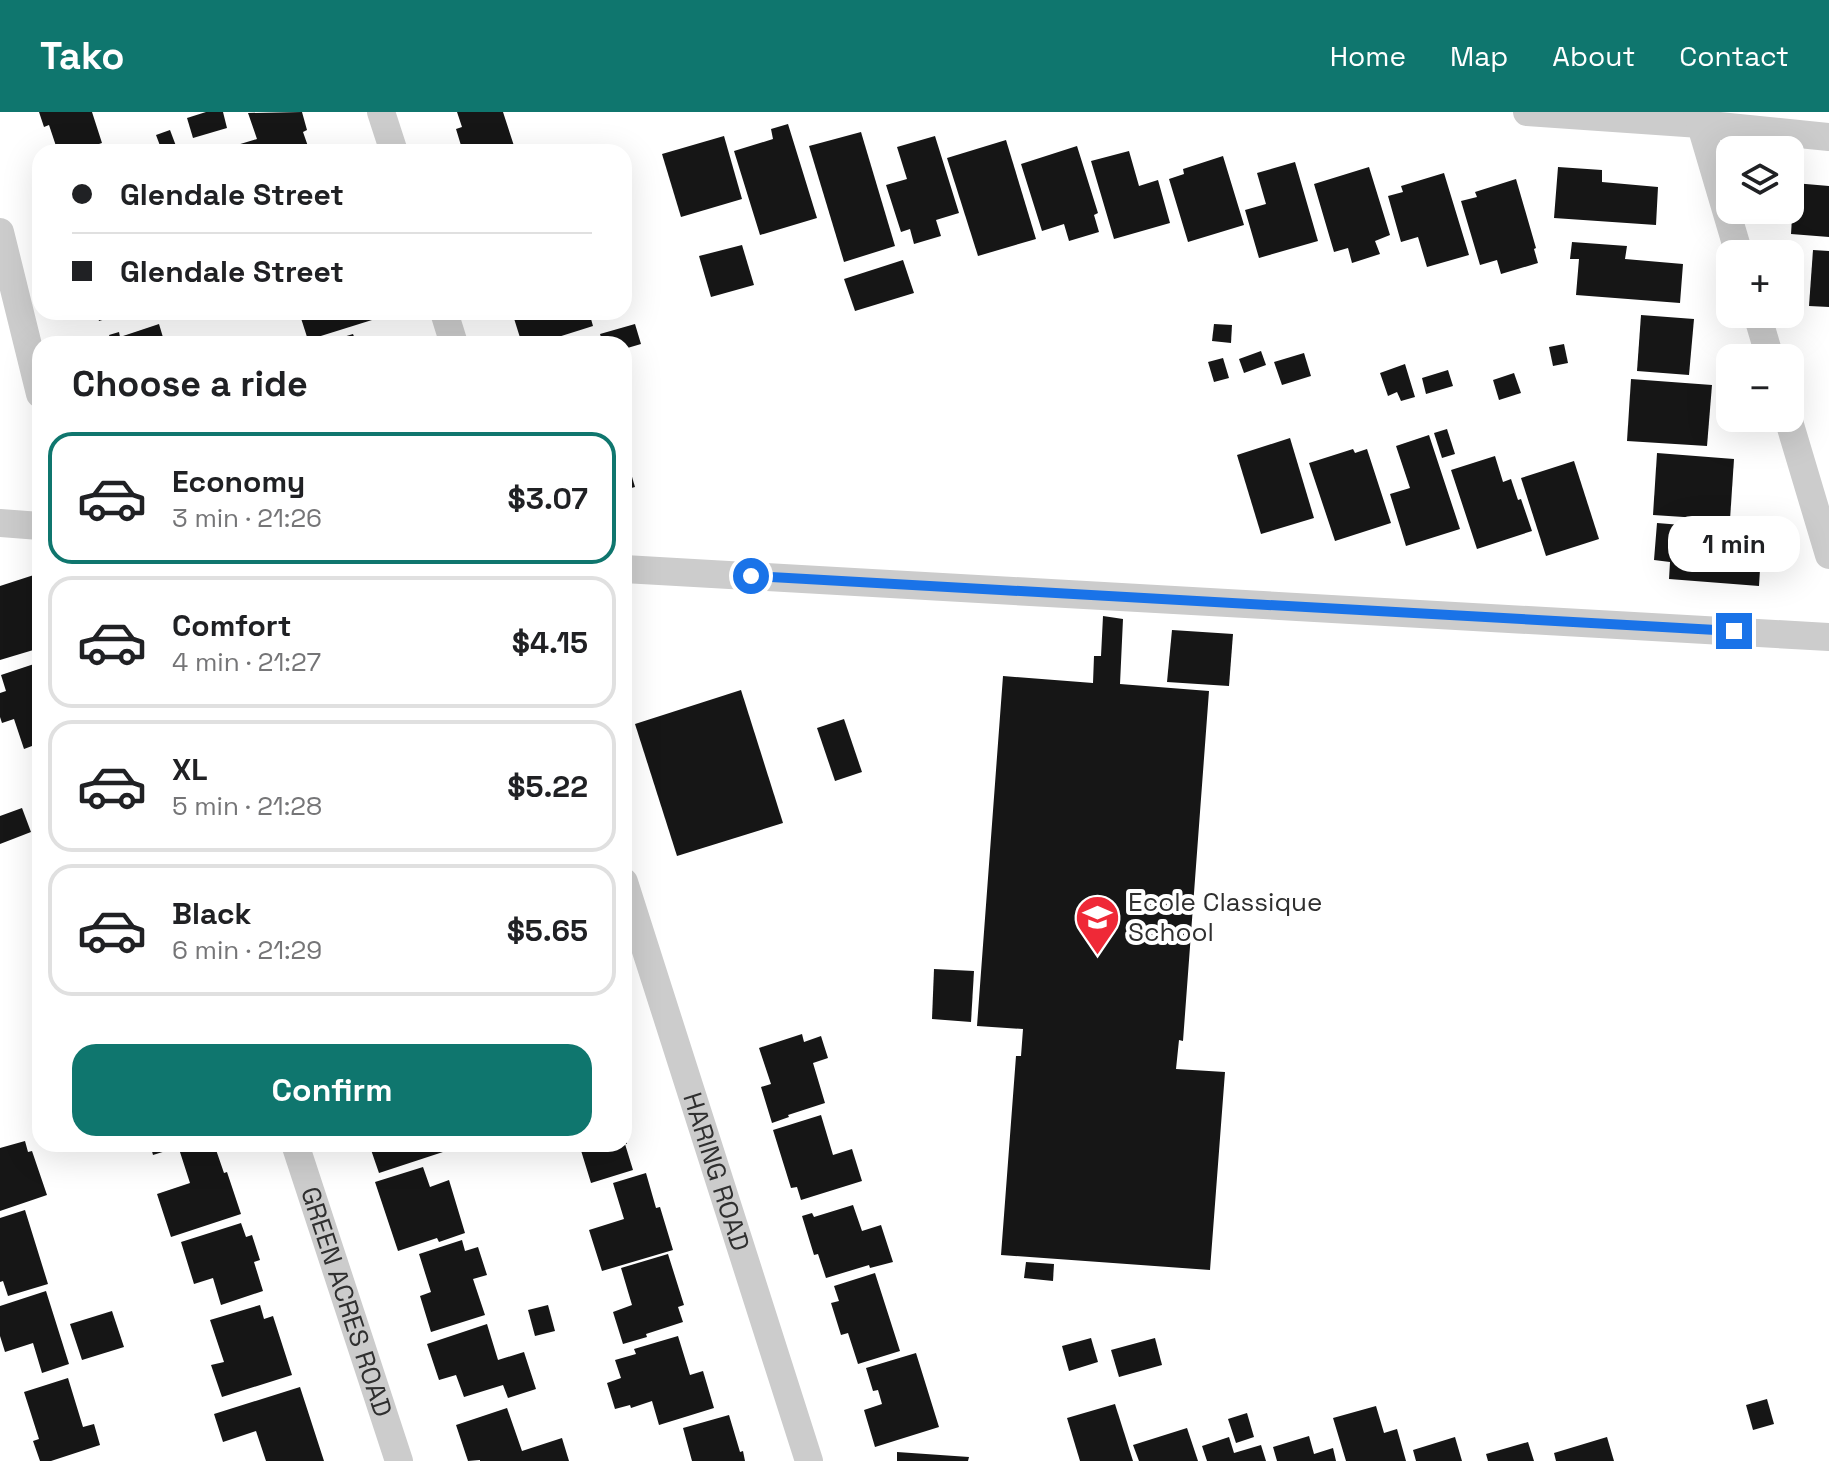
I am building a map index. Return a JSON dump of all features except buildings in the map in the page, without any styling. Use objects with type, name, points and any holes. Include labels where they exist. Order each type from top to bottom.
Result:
[{"type":"street","points":[[381,112],[391,144]]},
{"type":"street","points":[[1527,112],[1699,118],[1829,137]]},
{"type":"street","points":[[1699,118],[1735,240]]},
{"type":"street","points":[[0,232],[32,362]]},
{"type":"street","points":[[1792,432],[1829,555]]},
{"type":"street","points":[[0,523],[32,525]]},
{"type":"street","points":[[632,569],[1829,637]]},
{"type":"street","name":"HARING ROAD","points":[[632,907],[809,1461]]},
{"type":"street","name":"GREEN ACRES ROAD","points":[[298,1152],[399,1461]]},
{"type":"place","name":"Ecole Classique School","points":[[1097,956]]},
{"type":"route","points":[[751,576],[1734,631]]}]
